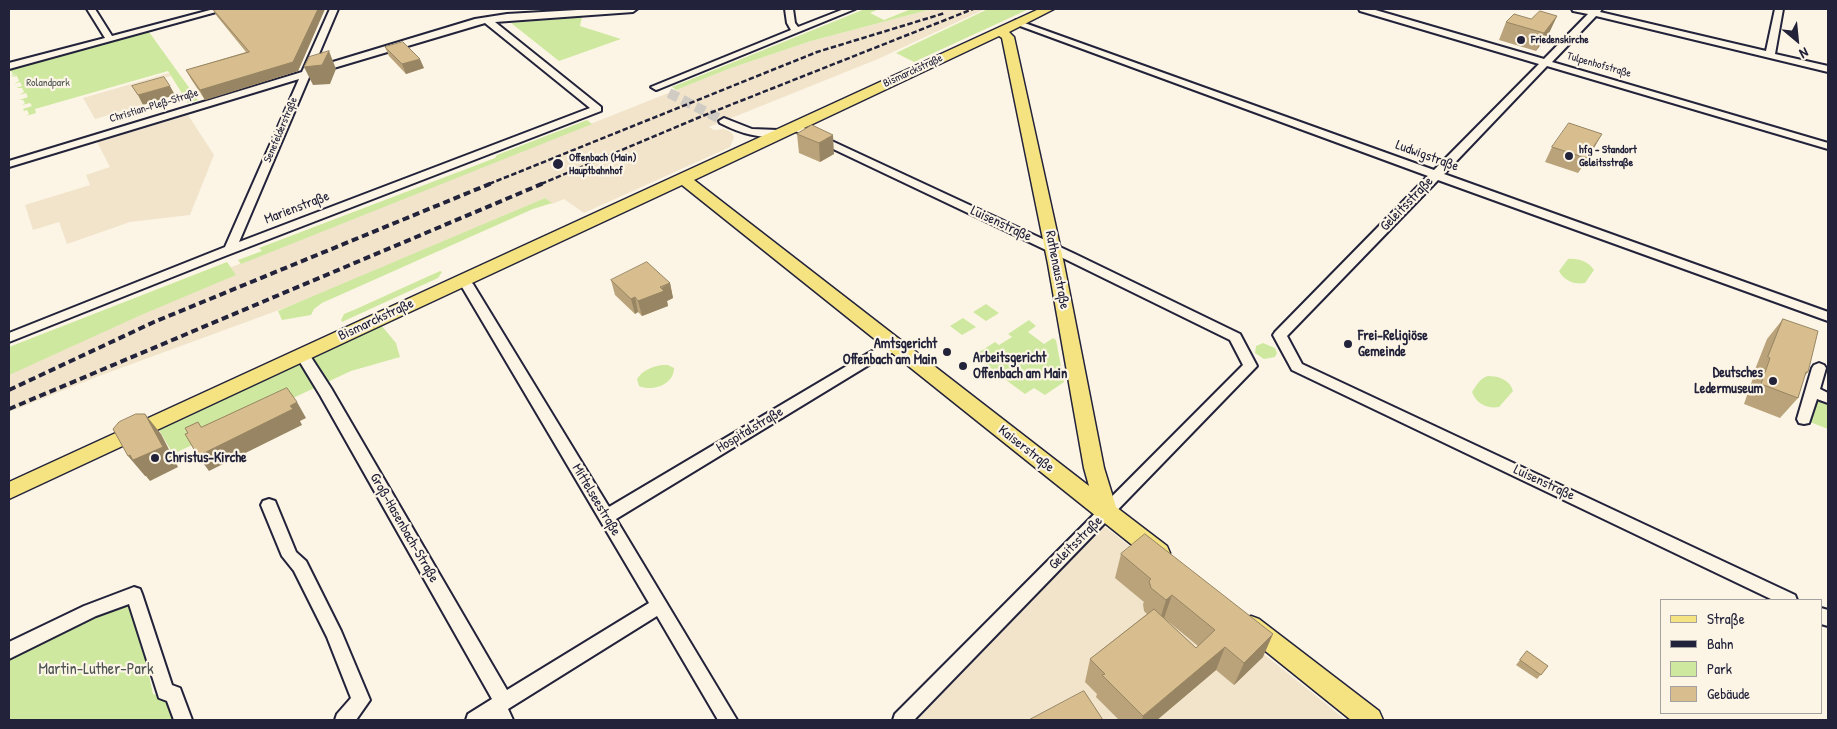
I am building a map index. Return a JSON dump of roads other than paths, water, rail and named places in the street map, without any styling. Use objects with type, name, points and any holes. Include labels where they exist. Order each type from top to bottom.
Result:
[{"type":"main road","name":"Bismarckstraße","points":[[9,491],[1048,9]]},
{"type":"main road","name":"Rathenaustraße","points":[[1000,31],[1008,37],[1053,249],[1094,468],[1107,512]]},
{"type":"main road","name":"Kaiserstraße","points":[[682,178],[1178,568]]},
{"type":"main road","points":[[1230,610],[1370,720]]},
{"type":"street","points":[[91,9],[110,39]]},
{"type":"street","points":[[9,66],[224,9]]},
{"type":"street","name":"Senefelderstraße","points":[[228,251],[334,9]]},
{"type":"street","points":[[487,20],[491,9]]},
{"type":"street","name":"Christian-Pleß-Straße","points":[[9,164],[487,20],[632,9]]},
{"type":"street","points":[[789,9],[791,23],[796,30]]},
{"type":"street","points":[[669,93],[656,87],[851,9]]},
{"type":"street","name":"Tulpenhofstraße","points":[[1363,9],[1828,146]]},
{"type":"street","points":[[1576,9],[1596,11],[1828,69]]},
{"type":"street","points":[[1770,55],[1779,9]]},
{"type":"street","name":"Geleitsstraße","points":[[1298,367],[1280,335],[1596,11]]},
{"type":"street","name":"Marienstraße","points":[[9,338],[228,251],[597,109],[487,20]]},
{"type":"street","name":"Ludwigstraße","points":[[1016,23],[1828,317]]},
{"type":"street","name":"Bismarckstraße","points":[[724,121],[746,132],[759,134],[778,133]]},
{"type":"street","name":"Luisenstraße","points":[[793,126],[1235,337]]},
{"type":"street","points":[[744,149],[746,132]]},
{"type":"street","name":"Mittelseestraße","points":[[462,280],[472,292],[728,720]]},
{"type":"street","points":[[1235,337],[1250,366]]},
{"type":"street","name":"Hospitalstraße","points":[[608,519],[625,505],[877,354],[896,346]]},
{"type":"street","name":"Groß-Hasenbach-Straße","points":[[302,354],[321,384],[501,710]]},
{"type":"street","name":"Geleitsstraße","points":[[902,720],[1250,366]]},
{"type":"street","name":"Luisenstraße","points":[[1298,367],[1787,599]]},
{"type":"street","points":[[1804,419],[1819,368]]},
{"type":"street","points":[[1812,392],[1828,398]]},
{"type":"street","points":[[269,505],[290,556],[300,566],[335,636],[361,700],[344,720]]},
{"type":"street","points":[[9,651],[90,611],[134,594],[165,692],[174,694],[183,720]]},
{"type":"street","points":[[475,720],[501,710],[660,605]]},
{"type":"tunnel","points":[[669,93],[724,121]]},
{"type":"railway","points":[[541,184],[700,117],[973,9]]},
{"type":"railway","points":[[489,184],[817,52],[945,13]]},
{"type":"railway","points":[[9,390],[154,322],[492,183]]},
{"type":"railway","points":[[9,409],[544,183]]},
{"type":"place","name":"Friedenskirche","points":[[1521,40]]},
{"type":"place","name":"hfg - Standort Geleitsstraße","points":[[1569,156]]},
{"type":"place","name":"Offenbach (Main) Hauptbahnhof","points":[[558,164]]},
{"type":"place","name":"Frei-Religiöse Gemeinde","points":[[1348,344]]},
{"type":"place","name":"Amtsgericht Offenbach am Main","points":[[947,352]]},
{"type":"place","name":"Arbeitsgericht Offenbach am Main","points":[[963,366]]},
{"type":"place","name":"Deutsches Ledermuseum","points":[[1773,381]]},
{"type":"place","name":"Christus-Kirche","points":[[155,458]]},
{"type":"park label","name":"Rolandpark","points":[[48,83]]},
{"type":"park label","name":"Martin-Luther-Park","points":[[96,670]]}]
